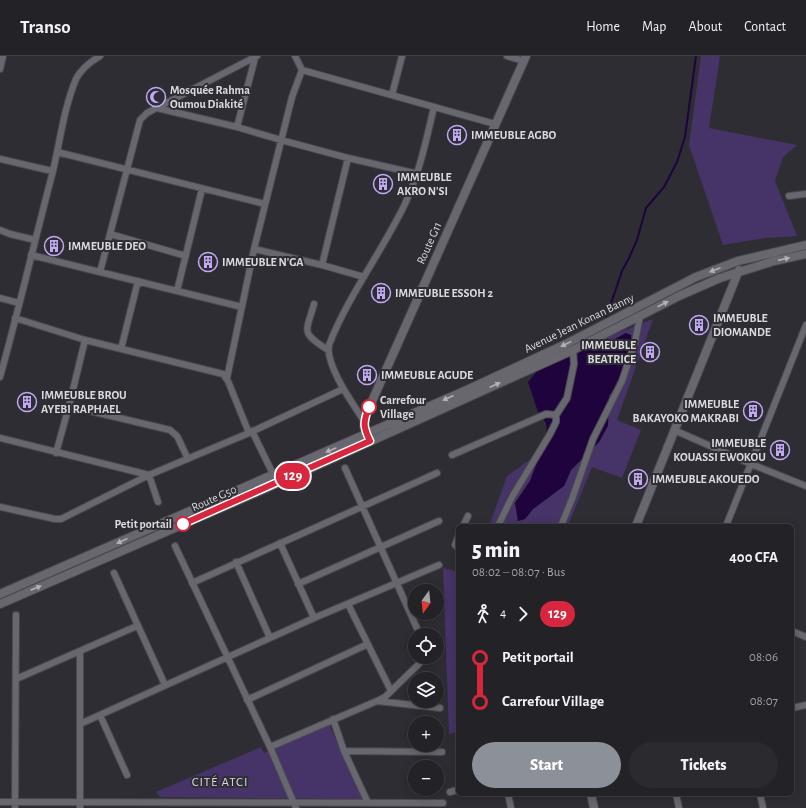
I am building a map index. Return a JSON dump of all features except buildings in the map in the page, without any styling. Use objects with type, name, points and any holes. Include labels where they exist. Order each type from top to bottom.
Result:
[{"type":"street","points":[[0,69],[3,56]]},
{"type":"street","points":[[0,377],[69,101],[77,78],[82,70],[90,62],[100,56]]},
{"type":"street","points":[[227,378],[254,249],[292,97],[302,70],[295,56]]},
{"type":"street","points":[[392,95],[402,56]]},
{"type":"street","points":[[508,56],[525,58]]},
{"type":"street","points":[[100,272],[140,120],[143,116],[256,57]]},
{"type":"street","points":[[237,127],[256,57]]},
{"type":"street","name":"Route G11","points":[[364,421],[525,58]]},
{"type":"street","points":[[302,70],[496,124]]},
{"type":"street","points":[[369,438],[364,421],[342,389],[328,355],[328,350],[332,338],[364,277],[405,205],[418,174],[434,107]]},
{"type":"street","points":[[158,108],[237,127],[348,158],[418,174]]},
{"type":"street","points":[[57,152],[265,204]]},
{"type":"street","points":[[322,265],[348,158]]},
{"type":"street","points":[[0,159],[52,171]]},
{"type":"street","points":[[177,291],[202,188]]},
{"type":"street","points":[[788,196],[806,194]]},
{"type":"street","points":[[0,230],[15,236],[35,240]]},
{"type":"street","points":[[110,234],[186,256]]},
{"type":"street","name":"Avenue Jean Konan Banny","points":[[369,438],[532,360],[696,277],[738,261],[806,245]]},
{"type":"street","points":[[254,249],[322,265],[364,277]]},
{"type":"street","name":"Avenue Jean Konan Banny","points":[[369,438],[573,350],[680,296],[720,278],[774,261],[806,254]]},
{"type":"street","points":[[31,255],[242,308]]},
{"type":"street","points":[[637,524],[739,272],[738,261]]},
{"type":"street","points":[[121,349],[138,281]]},
{"type":"street","points":[[0,298],[19,303]]},
{"type":"street","points":[[314,304],[307,333],[310,338],[328,350]]},
{"type":"street","points":[[562,524],[593,439],[622,381],[635,342],[640,316]]},
{"type":"street","points":[[15,318],[85,340],[219,372],[227,378],[250,432],[273,474]]},
{"type":"street","points":[[727,524],[806,325]]},
{"type":"street","points":[[56,453],[85,340]]},
{"type":"street","points":[[499,524],[512,497],[550,434],[556,422],[556,416],[567,398],[574,364],[573,350]]},
{"type":"street","points":[[0,506],[55,519],[61,519],[149,476],[250,432],[342,389]]},
{"type":"street","points":[[69,406],[170,430],[177,436],[188,459]]},
{"type":"street","points":[[452,455],[546,414],[556,416]]},
{"type":"street","points":[[674,430],[751,464],[806,486]]},
{"type":"street","points":[[0,438],[149,476]]},
{"type":"street","name":"Route G50","points":[[0,594],[273,474],[369,438]]},
{"type":"street","name":"Route G50","points":[[0,604],[278,483],[369,438]]},
{"type":"street","points":[[345,468],[417,628]]},
{"type":"street","points":[[192,582],[437,473]]},
{"type":"street","points":[[149,476],[158,502]]},
{"type":"street","points":[[464,524],[468,516]]},
{"type":"street","points":[[298,584],[439,521]]},
{"type":"street","points":[[280,543],[314,618]]},
{"type":"street","points":[[175,546],[270,747],[295,805]]},
{"type":"street","points":[[236,562],[270,638]]},
{"type":"street","points":[[80,724],[314,618],[439,565]]},
{"type":"street","points":[[114,573],[165,685]]},
{"type":"street","points":[[348,604],[390,691]]},
{"type":"street","points":[[15,805],[16,615]]},
{"type":"street","points":[[16,679],[137,626]]},
{"type":"street","points":[[794,632],[806,637]]},
{"type":"street","points":[[247,700],[368,644]]},
{"type":"street","points":[[80,652],[80,805]]},
{"type":"street","points":[[270,747],[377,701],[419,664]]},
{"type":"street","points":[[377,701],[408,704]]},
{"type":"street","points":[[794,708],[806,705]]},
{"type":"street","points":[[100,715],[127,775]]},
{"type":"street","points":[[332,720],[344,751],[368,803]]},
{"type":"street","points":[[344,751],[408,752]]},
{"type":"street","points":[[450,792],[456,790]]},
{"type":"street","points":[[508,796],[511,808]]},
{"type":"street","points":[[591,796],[594,808]]},
{"type":"street","points":[[676,796],[679,808]]},
{"type":"street","points":[[760,796],[763,808]]},
{"type":"street","points":[[0,802],[15,805],[295,805],[443,803]]},
{"type":"shaded area","points":[[701,56],[720,56],[709,128],[797,145],[783,157],[775,181],[797,236],[765,238],[723,245],[689,145]]},
{"type":"shaded area","points":[[653,319],[617,420],[641,430],[622,478],[592,467],[569,524],[490,524],[507,476],[542,451],[530,481],[515,503],[518,521],[525,519],[533,509],[564,486],[571,470],[599,442],[609,412],[609,396],[619,383],[626,333],[602,346],[587,345]]},
{"type":"shaded area","points":[[626,333],[631,335],[633,350],[619,383],[609,396],[608,426],[599,442],[571,470],[564,486],[533,509],[525,519],[518,521],[515,503],[530,481],[547,436],[546,423],[538,412],[528,382],[538,370],[587,345],[602,346]]},
{"type":"shaded area","points":[[443,568],[456,571],[456,732],[449,734]]},
{"type":"shaded area","points":[[329,724],[362,799],[160,797],[156,792],[261,747],[264,753]]},
{"type":"waterway","points":[[605,321],[622,271],[637,240],[646,208],[664,187],[677,162],[685,137],[696,56]]},
{"type":"bus line","name":"129","points":[[183,524],[370,441],[364,426],[365,417],[369,407]]},
{"type":"place","name":"Mosquée Rahma Oumou Diakité","points":[[156,97]]},
{"type":"place","name":"IMMEUBLE AGBO","points":[[457,135]]},
{"type":"place","name":"IMMEUBLE AKRO N'SI","points":[[383,184]]},
{"type":"place","name":"IMMEUBLE DEO","points":[[54,246]]},
{"type":"place","name":"IMMEUBLE N'GA","points":[[208,262]]},
{"type":"place","name":"IMMEUBLE ESSOH 2","points":[[381,293]]},
{"type":"place","name":"IMMEUBLE DIOMANDE","points":[[699,325]]},
{"type":"place","name":"IMMEUBLE BEATRICE","points":[[650,352]]},
{"type":"place","name":"IMMEUBLE AGUDE","points":[[367,375]]},
{"type":"place","name":"IMMEUBLE BROU AYEBI RAPHAEL","points":[[27,402]]},
{"type":"place","name":"Carrefour Village","points":[[369,407]]},
{"type":"place","name":"IMMEUBLE BAKAYOKO MAKRABI","points":[[753,411]]},
{"type":"place","name":"IMMEUBLE KOUASSI EWOKOU","points":[[780,450]]},
{"type":"place","name":"IMMEUBLE AKOUEDO","points":[[638,479]]},
{"type":"place","name":"Petit portail","points":[[183,524]]},
{"type":"district","name":"CITÉ ATCI","points":[[220,782]]}]
